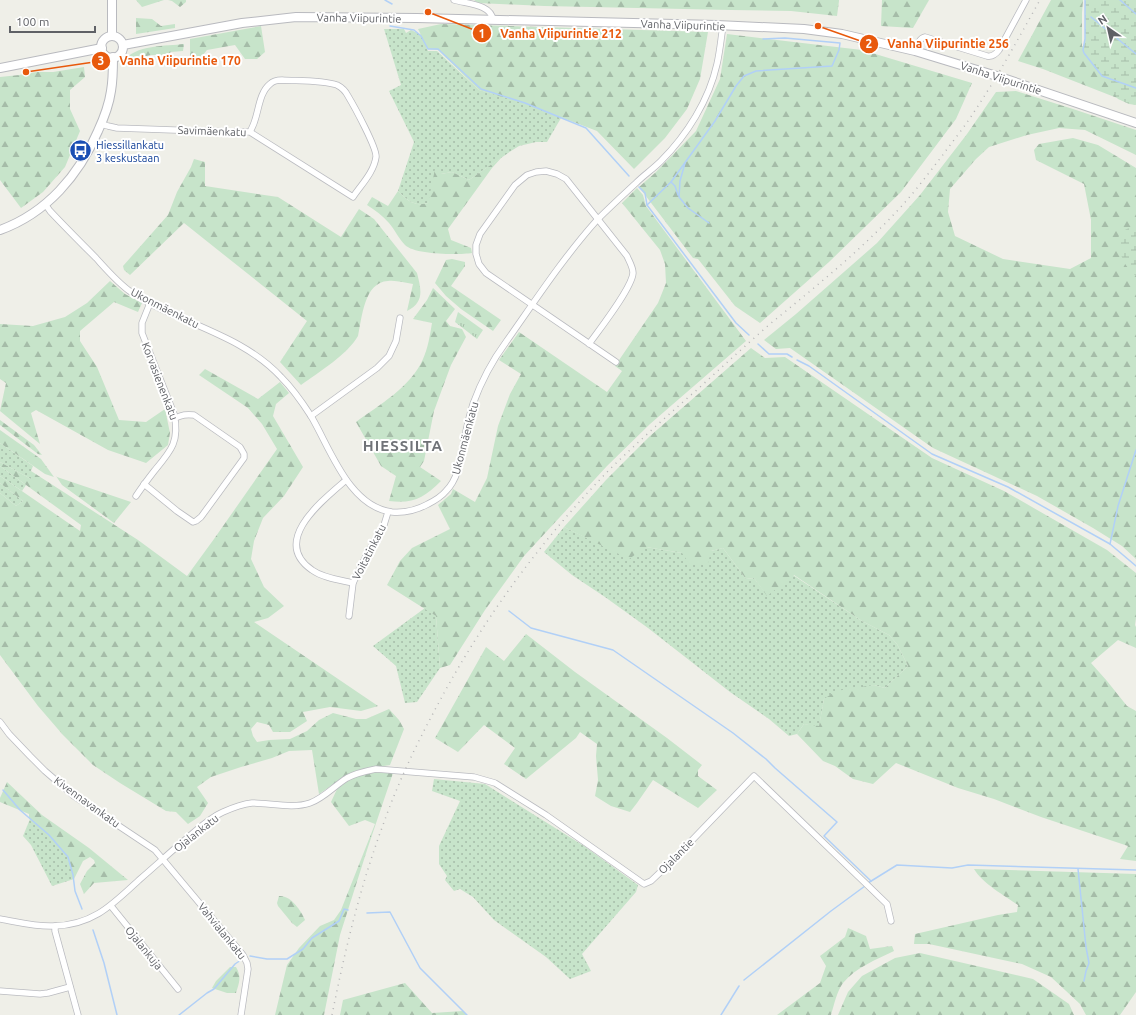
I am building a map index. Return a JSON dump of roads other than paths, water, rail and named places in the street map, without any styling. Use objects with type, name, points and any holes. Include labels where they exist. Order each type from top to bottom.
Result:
[{"type":"street","points":[[112,0],[112,36]]},
{"type":"street","points":[[454,0],[484,7],[493,16],[493,20]]},
{"type":"street","points":[[915,51],[921,38],[924,37],[990,57],[993,56],[999,50],[1026,0]]},
{"type":"street","name":"Vanha Viipurintie","points":[[123,45],[276,18],[321,17],[493,20],[804,29],[845,35],[915,51],[1000,77],[1136,123]]},
{"type":"street","name":"Ukonmäenkatu","points":[[45,204],[116,279],[130,291],[150,303],[232,341],[264,360],[295,393],[311,416],[346,480],[354,491],[364,500],[388,512],[408,512],[422,508],[447,490],[457,472],[465,433],[473,405],[489,368],[502,347],[572,250],[598,220],[660,162],[690,126],[700,109],[717,65],[723,26]]},
{"type":"street","points":[[112,36],[119,38],[123,45],[122,52],[113,57],[106,55],[102,48],[105,39],[112,36]]},
{"type":"street","points":[[0,68],[102,48]]},
{"type":"street","points":[[0,230],[9,227],[45,204],[65,186],[78,169],[92,145],[101,124],[111,90],[113,57]]},
{"type":"street","name":"Savimäenkatu","points":[[101,124],[117,128],[250,132],[353,197],[373,169],[376,156],[375,148],[347,95],[339,86],[329,83],[282,80],[271,82],[262,95],[250,132]]},
{"type":"street","points":[[589,344],[631,282],[633,273],[631,264],[627,256],[566,179],[557,174],[546,171],[527,175],[515,186],[480,234],[476,245],[476,254],[479,264],[486,273],[532,305],[589,344],[616,362]]},
{"type":"street","name":"Korvasienenkatu","points":[[136,496],[173,446],[176,433],[175,418],[142,333],[142,323],[150,303]]},
{"type":"street","points":[[311,416],[377,368],[389,356],[396,341],[400,318]]},
{"type":"street","points":[[144,484],[193,522],[201,517],[244,458],[244,454],[240,448],[194,415],[188,414],[175,418]]},
{"type":"street","points":[[346,480],[304,521],[298,532],[296,547],[302,562],[313,570],[328,577],[353,583]]},
{"type":"street","name":"Voitatinkatu","points":[[349,616],[353,583],[368,552],[384,525],[388,512]]},
{"type":"street","name":"Kivennavankatu","points":[[0,722],[9,734],[44,771],[84,803],[146,843],[163,859]]},
{"type":"street","name":"Ojalankatu","points":[[0,919],[30,925],[55,926],[86,920],[111,906],[207,822],[223,812],[251,803],[293,805],[309,804],[320,798],[348,777],[360,772],[376,769],[405,771]]},
{"type":"street","name":"Ojalantie","points":[[405,771],[474,777],[496,783],[546,815],[644,884],[651,881],[671,862],[754,776],[886,904],[891,921]]},
{"type":"street","name":"Vahvialankatu","points":[[163,859],[243,955],[248,969],[241,1015]]},
{"type":"street","name":"Ojalankuja","points":[[111,906],[178,989]]},
{"type":"street","points":[[55,926],[78,1015]]},
{"type":"street","points":[[0,991],[40,994],[70,987]]},
{"type":"waterway","points":[[385,0],[392,4]]},
{"type":"waterway","points":[[1085,0],[1084,53],[1102,76],[1136,88]]},
{"type":"waterway","points":[[1120,0],[1136,14]]},
{"type":"waterway","points":[[1091,17],[1136,54]]},
{"type":"waterway","points":[[390,26],[414,30],[421,36],[428,49],[438,49],[481,89],[525,103],[586,128],[629,176]]},
{"type":"waterway","points":[[647,205],[671,182],[715,121],[736,86],[744,76],[756,71],[832,66],[839,50],[840,43],[785,38],[763,39]]},
{"type":"waterway","points":[[685,163],[680,181],[679,197],[688,208],[709,223]]},
{"type":"waterway","points":[[671,182],[675,186],[678,195]]},
{"type":"waterway","points":[[639,187],[645,193],[647,205],[736,323],[749,335]]},
{"type":"waterway","points":[[758,344],[769,354],[787,354],[792,357]]},
{"type":"waterway","points":[[797,360],[809,366],[932,454],[1008,487],[1110,544],[1136,566]]},
{"type":"waterway","points":[[1110,544],[1118,506],[1136,450]]},
{"type":"waterway","points":[[509,611],[531,628],[613,650],[733,733],[766,759],[837,822],[824,836],[871,881]]},
{"type":"waterway","points":[[3,790],[20,810],[49,835],[68,857],[73,875],[75,891],[82,909]]},
{"type":"waterway","points":[[868,883],[897,865],[952,868],[968,865],[1136,870]]},
{"type":"waterway","points":[[1078,869],[1089,963],[1084,981]]},
{"type":"waterway","points":[[744,980],[865,886]]},
{"type":"waterway","points":[[250,956],[267,959],[287,959],[303,949],[312,938],[339,921],[344,909],[348,910]]},
{"type":"waterway","points":[[367,913],[390,912],[420,968],[467,1015]]},
{"type":"waterway","points":[[93,930],[104,963],[117,1015]]},
{"type":"waterway","points":[[179,1015],[214,989],[235,964],[241,960]]},
{"type":"waterway","points":[[721,1015],[739,986]]},
{"type":"railway","points":[[332,1015],[360,895],[389,808],[403,774],[444,693],[461,663],[499,604],[563,521],[610,469],[770,324],[852,255],[904,204],[969,120],[999,73],[1040,0]]},
{"type":"place","name":"Vanha Viipurintie 212","points":[[428,12]]},
{"type":"place","name":"Vanha Viipurintie 256","points":[[818,26]]},
{"type":"place","name":"Vanha Viipurintie 170","points":[[26,72]]},
{"type":"place","name":"Hiessillankatu 3 keskustaan","points":[[80,151]]},
{"type":"district","name":"HIESSILTA","points":[[403,446]]}]
